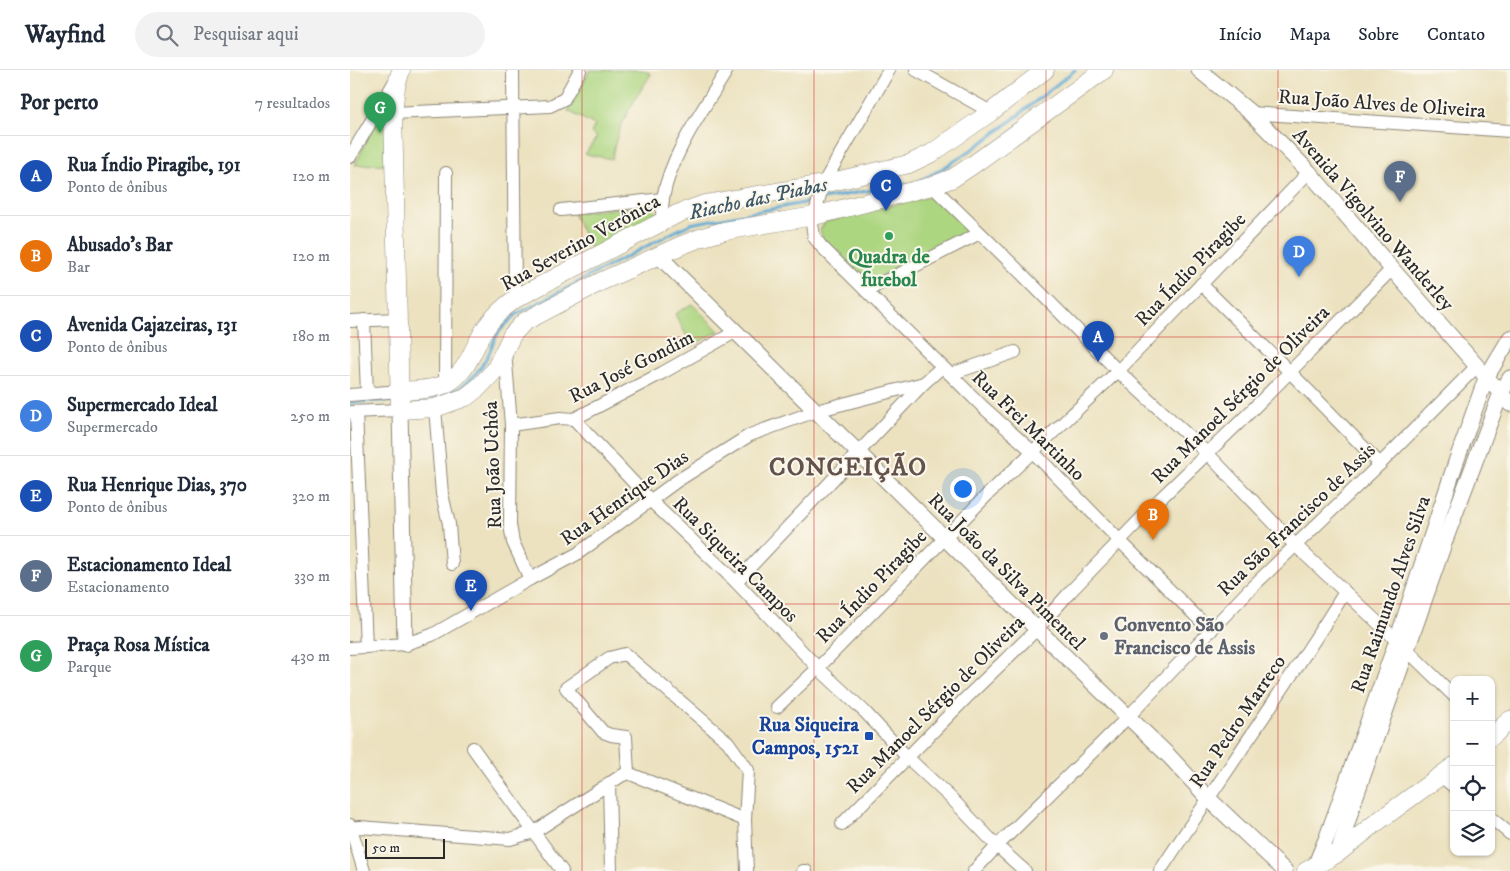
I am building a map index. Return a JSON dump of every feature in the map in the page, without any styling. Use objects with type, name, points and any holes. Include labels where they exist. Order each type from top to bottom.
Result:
[{"type":"main road","name":"Rua Severino Verônica","points":[[400,391],[430,388],[445,384],[462,373],[486,328],[497,313],[515,299],[662,221],[705,204],[823,184],[909,164],[932,153],[991,112],[1045,70]]},
{"type":"main road","points":[[400,72],[396,87],[394,113],[400,410],[435,408],[466,398],[495,370],[512,335],[524,322],[600,282],[703,236],[814,216],[932,186],[953,178],[1104,70]]},
{"type":"main road","points":[[1495,732],[1510,720]]},
{"type":"main road","points":[[1314,869],[1338,853],[1377,822],[1449,776]]},
{"type":"street","points":[[513,70],[515,299]]},
{"type":"street","points":[[394,113],[550,106],[564,99],[580,70]]},
{"type":"street","points":[[662,221],[663,199],[669,177],[680,150],[727,70]]},
{"type":"street","points":[[814,216],[823,184],[890,70]]},
{"type":"street","points":[[916,70],[991,112]]},
{"type":"street","name":"Avenida Vigolvino Wanderley","points":[[1199,70],[1251,112],[1309,172],[1506,398]]},
{"type":"street","points":[[350,157],[380,103],[400,72]]},
{"type":"street","name":"Rua João Alves de Oliveira","points":[[1251,112],[1510,131]]},
{"type":"street","name":"Rua Índio Piragibe","points":[[777,707],[818,668],[944,537],[1118,371],[1309,172]]},
{"type":"street","points":[[445,384],[446,173]]},
{"type":"street","points":[[932,186],[1118,371],[1208,454],[1295,545],[1450,692]]},
{"type":"street","points":[[561,210],[663,199]]},
{"type":"street","name":"Rua Frei Martinho","points":[[814,216],[812,231],[821,246],[983,407],[1032,451],[1210,631]]},
{"type":"street","points":[[866,291],[980,233]]},
{"type":"street","name":"Rua João da Silva Pimentel","points":[[659,256],[1037,630],[1169,756],[1208,798],[1286,871]]},
{"type":"street","name":"Rua Manoel Sérgio de Oliveira","points":[[842,824],[1037,630],[1071,591],[1160,499],[1208,454],[1392,269]]},
{"type":"street","points":[[1201,284],[1380,464]]},
{"type":"street","points":[[350,321],[398,319]]},
{"type":"street","points":[[364,320],[367,393]]},
{"type":"street","name":"Rua José Gondim","points":[[511,425],[560,418],[574,419],[735,332]]},
{"type":"street","name":"Rua Raimundo Alves Silva","points":[[1338,853],[1402,645],[1440,532],[1456,462],[1482,372],[1510,338]]},
{"type":"street","name":"Rua João Uchôa","points":[[505,347],[511,425],[510,525],[513,542],[530,579]]},
{"type":"street","points":[[736,582],[924,383],[946,370],[1015,352]]},
{"type":"street","name":"Rua São Francisco de Assis","points":[[974,871],[1128,717],[1295,545],[1380,464],[1482,372]]},
{"type":"street","name":"Rua Raimundo Alves Silva","points":[[1440,532],[1506,398],[1510,378]]},
{"type":"street","name":"Rua Henrique Dias","points":[[350,648],[405,644],[432,635],[578,554],[677,481],[750,435],[816,411],[924,383]]},
{"type":"street","name":"Rua Severino Verônica","points":[[350,395],[400,391]]},
{"type":"street","points":[[435,408],[442,494],[449,524],[452,564]]},
{"type":"street","points":[[366,647],[353,412],[400,410],[405,644]]},
{"type":"street","name":"Rua Siqueira Campos","points":[[574,419],[651,501],[736,582],[818,668],[952,799],[997,846],[1025,871]]},
{"type":"street","points":[[1456,462],[1472,468]]},
{"type":"street","name":"Rua Pedro Marreco","points":[[1160,871],[1208,798],[1271,709],[1345,592]]},
{"type":"street","name":"Rua Raimundo Alves Silva","points":[[1314,869],[1402,645]]},
{"type":"street","points":[[628,773],[626,737],[603,732],[566,688],[609,658],[625,654],[728,742],[748,770],[745,820],[747,871]]},
{"type":"street","points":[[473,748],[562,871]]},
{"type":"street","points":[[364,871],[350,827],[510,839],[534,832],[609,783],[628,773],[745,820]]},
{"type":"street","points":[[609,783],[611,871]]},
{"type":"street","points":[[1353,804],[1359,816],[1377,822]]},
{"type":"street","points":[[1495,821],[1510,834]]},
{"type":"green space","points":[[590,70],[644,70],[651,74],[632,104],[622,125],[617,136],[612,159],[585,154],[597,137],[591,133],[595,125],[568,111]]},
{"type":"green space","points":[[385,102],[389,164],[355,165]]},
{"type":"green space","points":[[935,195],[971,232],[869,282],[823,239],[820,230],[825,222]]},
{"type":"green space","points":[[652,204],[658,219],[593,254],[573,213]]},
{"type":"green space","points":[[692,304],[719,331],[692,346],[675,314]]},
{"type":"waterway","name":"Riacho das Piabas","points":[[919,181],[980,144],[1075,70]]},
{"type":"waterway","name":"Riacho das Piabas","points":[[823,199],[906,184]]},
{"type":"waterway","name":"Riacho das Piabas","points":[[418,400],[441,396],[467,383],[481,368],[499,332],[515,315],[670,234],[690,224],[815,201]]},
{"type":"waterway","name":"Riacho das Piabas","points":[[350,403],[394,401]]},
{"type":"place","name":"Praça Rosa Mística","points":[[380,133]]},
{"type":"place","name":"Estacionamento Ideal","points":[[1400,202]]},
{"type":"place","name":"Avenida Cajazeiras, 131","points":[[886,211]]},
{"type":"place","name":"Quadra de futebol","points":[[889,236]]},
{"type":"place","name":"Supermercado Ideal","points":[[1299,277]]},
{"type":"place","name":"Rua Índio Piragibe, 191","points":[[1098,362]]},
{"type":"place","name":"Abusado's Bar","points":[[1153,540]]},
{"type":"place","name":"Rua Henrique Dias, 370","points":[[471,611]]},
{"type":"place","name":"Convento São Francisco de Assis","points":[[1104,636]]},
{"type":"place","name":"Rua Siqueira Campos, 1521","points":[[869,736]]},
{"type":"district","name":"CONCEIÇÃO","points":[[848,466]]}]
